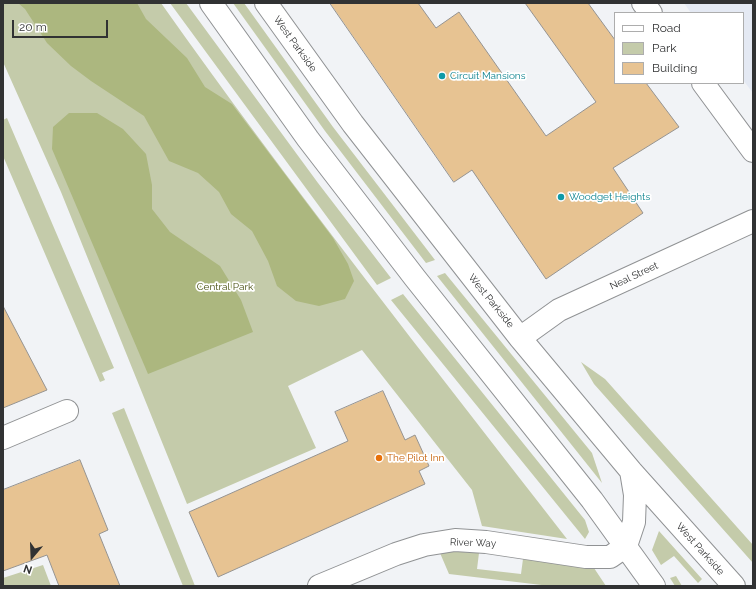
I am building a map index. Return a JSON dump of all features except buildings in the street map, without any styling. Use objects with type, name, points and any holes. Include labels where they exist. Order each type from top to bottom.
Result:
[{"type":"street","points":[[211,3],[308,139],[415,278],[592,500],[654,586]]},
{"type":"street","name":"West Parkside","points":[[266,3],[353,124],[520,338],[631,471],[734,586]]},
{"type":"street","points":[[643,3],[649,12]]},
{"type":"street","points":[[704,84],[753,151]]},
{"type":"street","name":"Neal Street","points":[[520,338],[559,310],[753,221]]},
{"type":"street","points":[[3,438],[67,411]]},
{"type":"street","points":[[626,546],[634,522],[635,495],[631,471]]},
{"type":"street","name":"River Way","points":[[319,586],[396,554],[424,545],[455,540],[486,542],[586,557],[610,557],[626,546]]},
{"type":"shaded area","points":[[684,3],[753,3],[753,93],[744,81],[744,12],[690,12]]},
{"type":"green space","name":"Central Park","points":[[3,3],[161,3],[310,206],[567,539],[482,526],[472,490],[362,350],[288,386],[316,448],[187,504],[61,192],[3,62]]},
{"type":"green space","points":[[18,3],[137,3],[146,19],[187,58],[205,87],[232,104],[333,238],[348,264],[354,281],[345,299],[319,306],[296,301],[277,286],[268,261],[252,231],[231,214],[219,192],[198,173],[169,161],[144,116],[71,66],[47,43],[25,9]]},
{"type":"green space","points":[[170,3],[186,3],[318,183],[391,278],[377,285]]},
{"type":"green space","points":[[233,3],[244,3],[333,127],[435,260],[426,263],[325,131]]},
{"type":"green space","points":[[69,113],[97,113],[123,129],[146,154],[152,185],[152,209],[170,232],[220,266],[241,300],[253,332],[148,374],[52,149],[53,127]]},
{"type":"green space","points":[[7,118],[114,368],[102,373],[105,380],[100,382],[3,156],[3,120]]},
{"type":"green space","points":[[445,273],[592,453],[602,483],[437,276]]},
{"type":"green space","points":[[403,294],[585,520],[589,532],[585,539],[391,300]]},
{"type":"green space","points":[[581,362],[605,379],[753,545],[753,563],[594,384]]},
{"type":"green space","points":[[124,408],[195,586],[183,586],[112,413]]},
{"type":"green space","points":[[659,531],[702,579],[698,583],[674,556],[661,565],[652,550]]},
{"type":"green space","points":[[447,551],[479,553],[477,569],[521,574],[523,559],[594,568],[606,586],[550,586],[449,574],[440,553]]},
{"type":"green space","points":[[43,565],[51,586],[3,586],[3,578]]},
{"type":"green space","points":[[676,576],[682,586],[675,586],[670,578]]},
{"type":"place","name":"Circuit Mansions","points":[[442,76]]},
{"type":"place","name":"Woodget Heights","points":[[561,197]]},
{"type":"place","name":"The Pilot Inn","points":[[379,458]]}]
